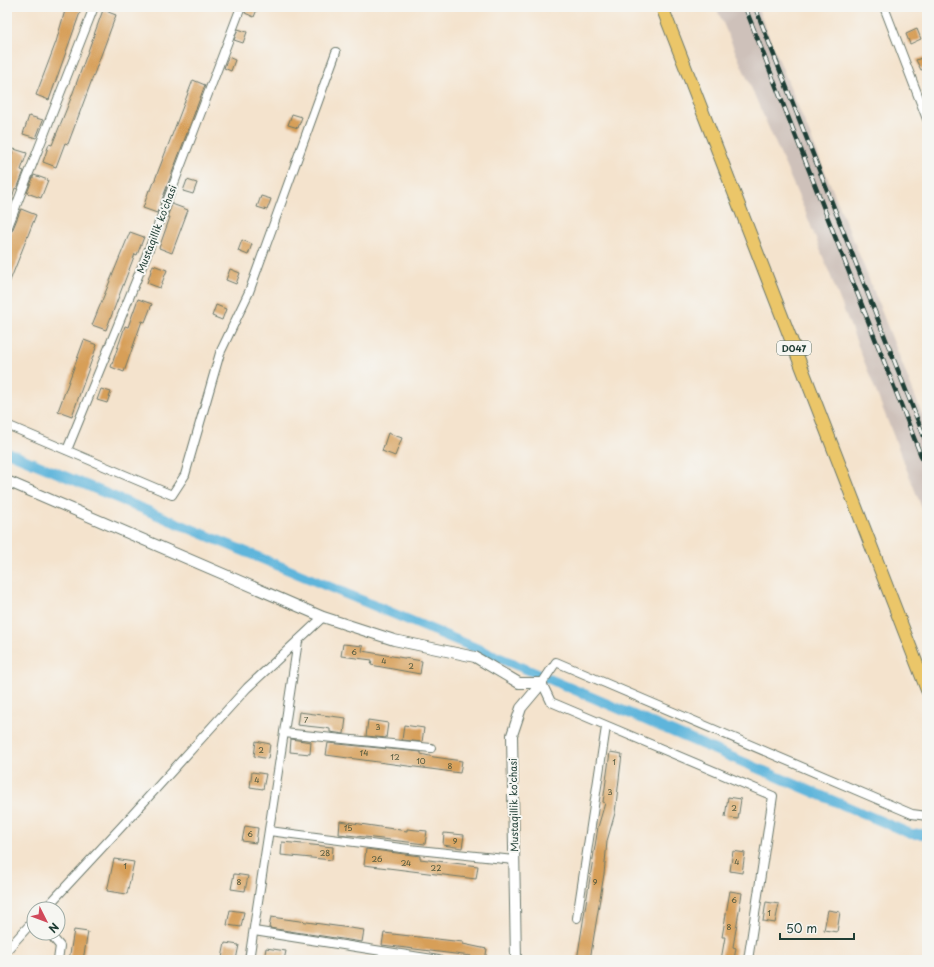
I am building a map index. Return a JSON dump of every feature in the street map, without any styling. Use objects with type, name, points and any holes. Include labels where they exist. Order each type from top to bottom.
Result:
[{"type":"main road","name":"D047","points":[[662,7],[927,690]]},
{"type":"street","points":[[7,229],[94,7]]},
{"type":"street","name":"Mustaqillik ko'chasi","points":[[67,450],[148,249],[241,7]]},
{"type":"street","points":[[884,7],[927,119]]},
{"type":"street","points":[[7,425],[172,495],[185,475],[220,353],[249,292],[336,52]]},
{"type":"street","points":[[7,481],[323,617],[394,640],[474,657],[519,683],[542,683],[551,702],[606,727],[773,796],[748,960]]},
{"type":"street","points":[[52,901],[248,688],[323,617]]},
{"type":"street","points":[[249,960],[298,641]]},
{"type":"street","name":"Mustaqillik ko'chasi","points":[[516,960],[512,735],[521,708],[542,683],[556,662],[905,810],[927,816]]},
{"type":"street","points":[[577,918],[606,727]]},
{"type":"street","points":[[284,732],[431,748]]},
{"type":"street","points":[[269,831],[514,860]]},
{"type":"street","points":[[7,950],[26,929]]},
{"type":"street","points":[[254,931],[439,960]]},
{"type":"street","points":[[56,941],[60,946],[58,960]]},
{"type":"shaded area","points":[[716,7],[757,7],[859,254],[927,427],[927,521],[805,211]]},
{"type":"building","points":[[66,7],[82,7],[49,100],[36,95],[56,42]]},
{"type":"building","points":[[247,7],[258,7],[254,17],[245,13]]},
{"type":"building","points":[[103,10],[116,15],[68,144],[65,143],[56,167],[43,162],[49,144],[52,145],[71,98]]},
{"type":"building","points":[[238,29],[247,32],[243,43],[234,40]]},
{"type":"building","points":[[917,29],[921,39],[910,44],[906,34]]},
{"type":"building","points":[[927,56],[927,68],[921,70],[916,60]]},
{"type":"building","points":[[228,57],[235,60],[231,71],[224,68]]},
{"type":"building","points":[[193,80],[205,85],[157,213],[143,208]]},
{"type":"building","points":[[292,114],[302,117],[298,128],[288,125]]},
{"type":"building","points":[[29,116],[43,120],[36,138],[23,134]]},
{"type":"building","points":[[14,149],[27,153],[21,170],[24,171],[17,189],[15,188],[7,214],[7,166]]},
{"type":"building","points":[[34,175],[48,180],[41,198],[27,193]]},
{"type":"building","points":[[187,180],[197,183],[193,194],[183,191]]},
{"type":"building","points":[[261,196],[271,199],[267,210],[257,207]]},
{"type":"building","points":[[172,204],[188,210],[172,253],[159,248],[170,217],[167,217]]},
{"type":"building","points":[[21,209],[36,215],[8,286],[7,234],[12,231]]},
{"type":"building","points":[[130,232],[144,237],[137,255],[135,254],[106,330],[92,325]]},
{"type":"building","points":[[242,240],[252,244],[248,255],[238,251]]},
{"type":"building","points":[[153,265],[167,270],[160,288],[147,283]]},
{"type":"building","points":[[230,269],[240,273],[236,284],[226,280]]},
{"type":"building","points":[[138,299],[152,304],[145,322],[142,321],[124,372],[111,367],[125,326],[128,327]]},
{"type":"building","points":[[216,305],[226,309],[222,320],[212,316]]},
{"type":"building","points":[[84,340],[97,345],[72,416],[58,411]]},
{"type":"building","points":[[101,389],[111,392],[107,403],[97,400]]},
{"type":"building","points":[[388,433],[402,438],[395,456],[382,451]]},
{"type":"building","points":[[343,644],[363,646],[362,651],[422,661],[420,674],[371,665],[372,660],[341,656]]},
{"type":"building","points":[[299,712],[346,718],[344,734],[330,732],[330,729],[325,728],[297,725]]},
{"type":"building","points":[[368,720],[388,723],[386,738],[366,736]]},
{"type":"building","points":[[404,725],[424,728],[422,742],[402,740]]},
{"type":"building","points":[[291,739],[311,742],[310,754],[290,752]]},
{"type":"building","points":[[256,741],[270,744],[268,759],[254,756]]},
{"type":"building","points":[[328,743],[421,752],[421,754],[434,757],[462,761],[460,773],[326,755]]},
{"type":"building","points":[[610,752],[622,754],[615,813],[607,841],[604,874],[590,960],[577,960],[598,827],[605,803],[603,802]]},
{"type":"building","points":[[252,772],[266,774],[263,789],[250,787]]},
{"type":"building","points":[[728,797],[741,799],[738,819],[725,817]]},
{"type":"building","points":[[340,821],[407,831],[407,829],[427,831],[425,844],[339,834]]},
{"type":"building","points":[[245,826],[258,828],[256,843],[242,841]]},
{"type":"building","points":[[444,833],[464,835],[462,848],[443,845]]},
{"type":"building","points":[[282,842],[333,847],[332,860],[281,855]]},
{"type":"building","points":[[366,849],[420,856],[420,859],[478,866],[476,879],[364,865]]},
{"type":"building","points":[[733,851],[745,853],[742,873],[730,871]]},
{"type":"building","points":[[114,859],[134,862],[127,894],[107,891]]},
{"type":"building","points":[[234,874],[248,876],[245,891],[231,889]]},
{"type":"building","points":[[730,891],[742,893],[733,947],[736,948],[734,960],[721,960],[725,937],[722,937]]},
{"type":"building","points":[[766,902],[779,904],[775,923],[763,921]]},
{"type":"building","points":[[230,910],[244,912],[241,927],[227,925]]},
{"type":"building","points":[[828,910],[840,912],[837,932],[824,930]]},
{"type":"building","points":[[271,917],[364,930],[362,942],[269,928]]},
{"type":"building","points":[[74,930],[88,932],[83,960],[69,960]]},
{"type":"building","points":[[384,933],[463,942],[463,944],[487,949],[485,960],[471,960],[471,956],[382,945]]},
{"type":"building","points":[[225,943],[239,945],[236,960],[222,958]]},
{"type":"building","points":[[266,948],[286,951],[284,960],[264,960]]},
{"type":"waterway","points":[[7,452],[533,672],[911,834],[927,834]]},
{"type":"railway","points":[[745,7],[927,471]]},
{"type":"railway","points":[[755,7],[927,444]]}]
